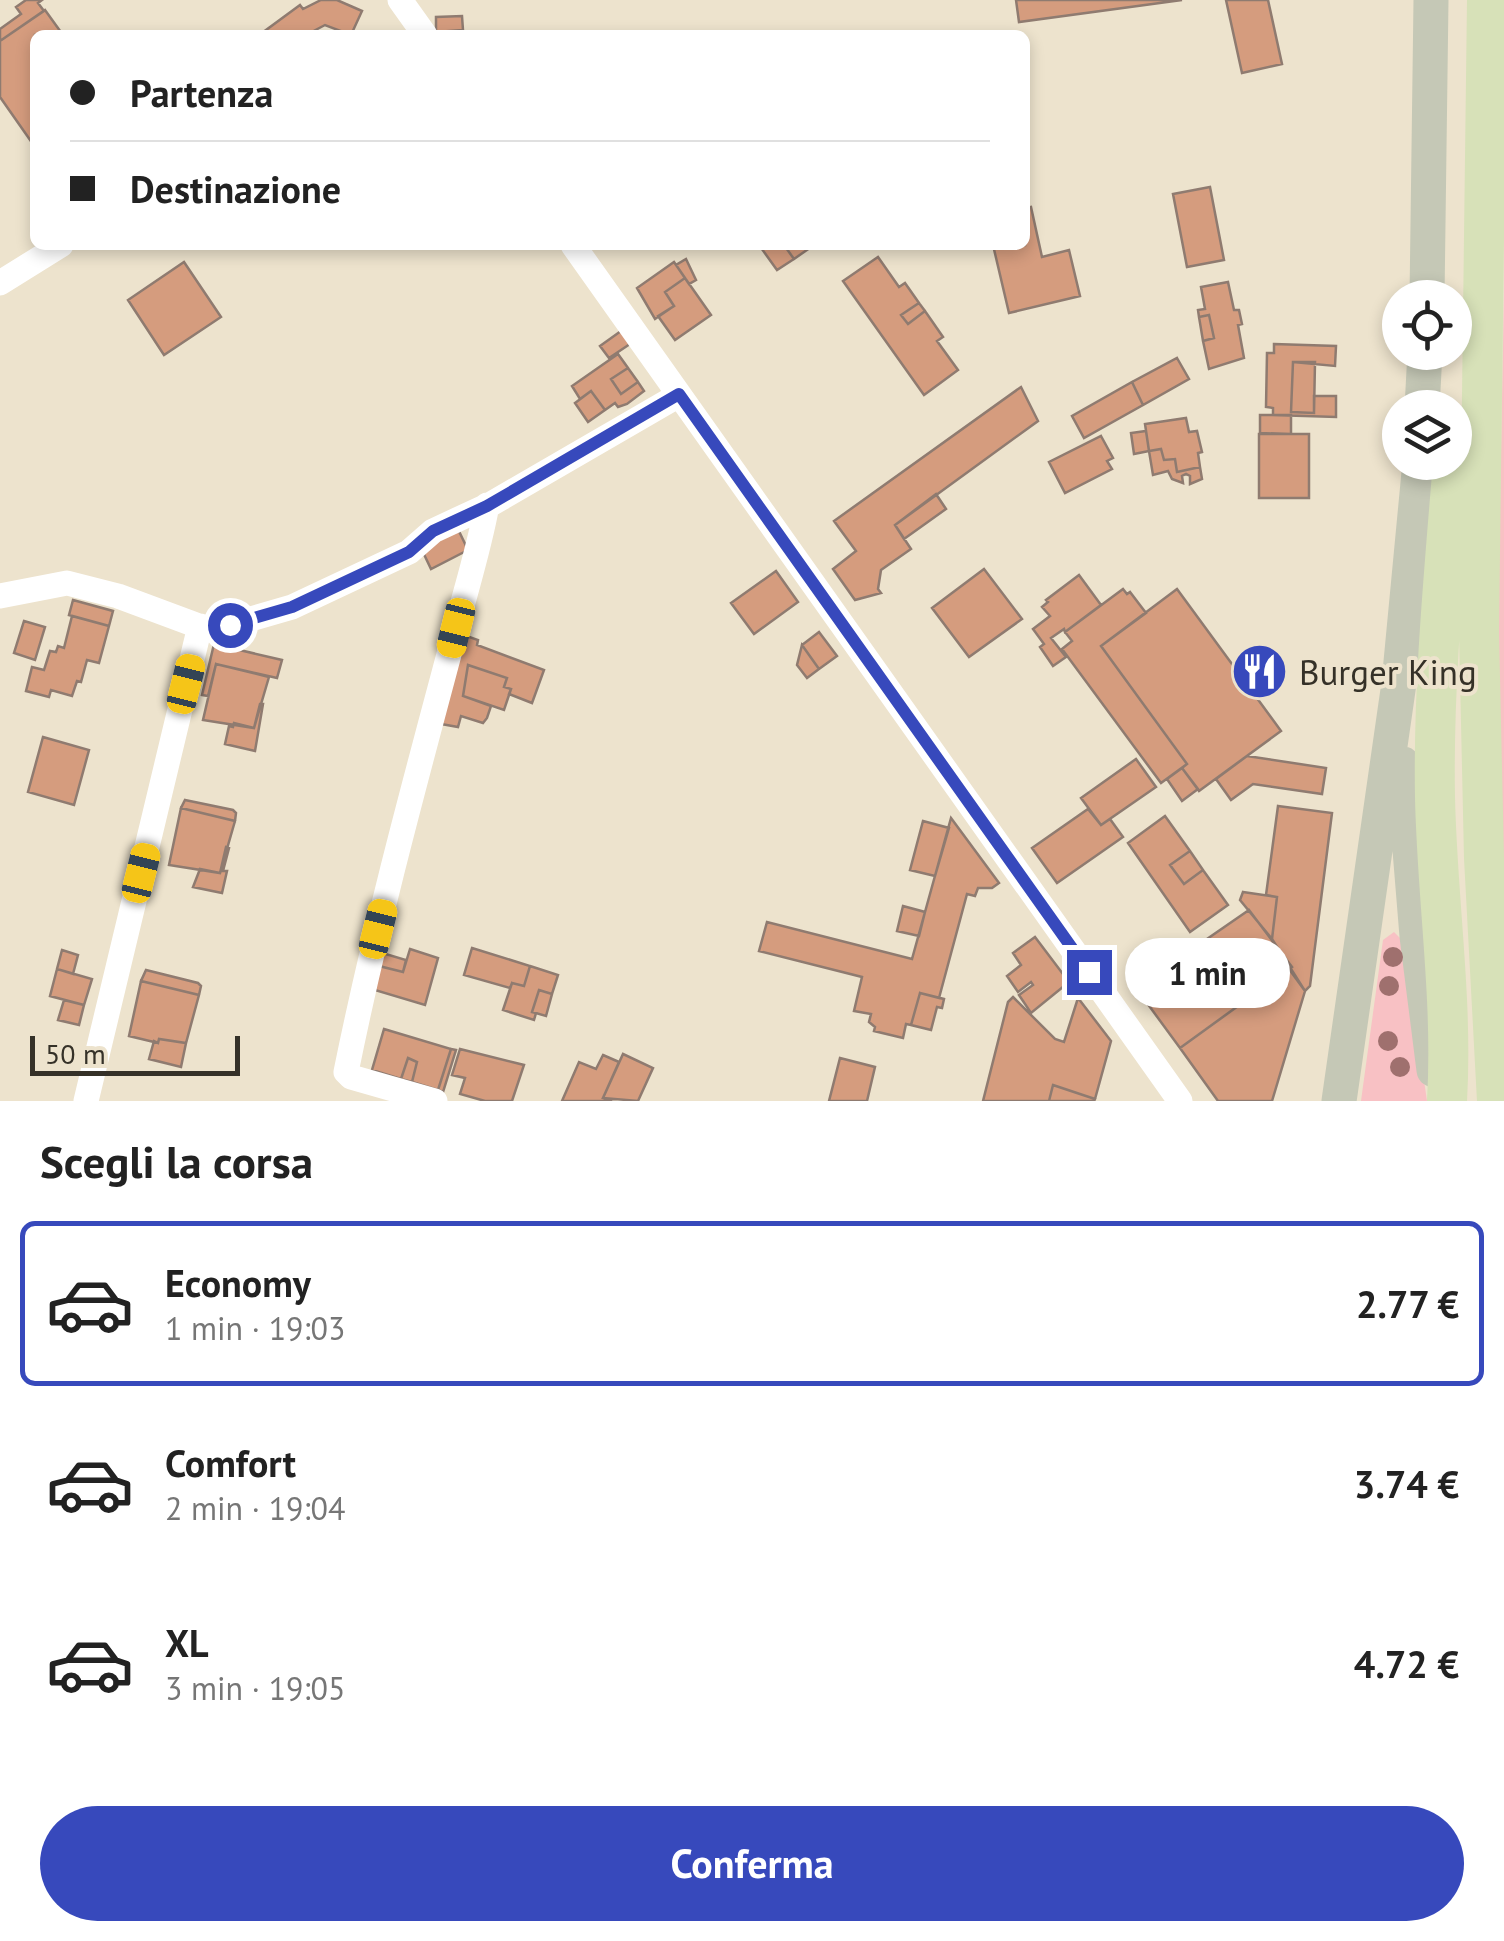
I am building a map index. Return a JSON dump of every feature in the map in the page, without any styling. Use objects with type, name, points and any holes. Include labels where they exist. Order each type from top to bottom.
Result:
[{"type":"main road","points":[[1459,390],[1485,0]]},
{"type":"main road","points":[[1485,0],[1480,632],[1484,858],[1497,1101]]},
{"type":"main road","points":[[1447,1101],[1450,1033],[1435,802],[1434,703],[1452,480]]},
{"type":"street","points":[[400,0],[419,30]]},
{"type":"street","points":[[1427,280],[1431,0]]},
{"type":"street","points":[[0,283],[53,250]]},
{"type":"street","points":[[577,250],[1180,1101]]},
{"type":"street","points":[[0,596],[68,583],[118,596],[200,626],[230,625],[292,607],[409,552],[433,531],[487,506],[679,394]]},
{"type":"street","points":[[1340,1101],[1400,683],[1418,480]]},
{"type":"street","points":[[435,1101],[351,1077],[346,1072],[361,998],[476,564],[487,506]]},
{"type":"street","points":[[86,1101],[200,626]]},
{"type":"street","points":[[1400,683],[1404,795],[1416,936],[1438,1101]]},
{"type":"shaded area","points":[[1504,295],[1504,895],[1497,666]]},
{"type":"shaded area","points":[[1394,932],[1404,942],[1427,1101],[1361,1101],[1383,940]]},
{"type":"building","points":[[26,0],[42,0],[38,3],[44,11],[0,41],[0,29],[21,14],[16,7]]},
{"type":"building","points":[[321,0],[337,0],[362,11],[353,30],[325,25],[316,30],[266,30],[300,5],[303,9]]},
{"type":"building","points":[[1016,0],[1182,0],[1019,22]]},
{"type":"building","points":[[1226,0],[1268,0],[1282,64],[1242,73]]},
{"type":"building","points":[[45,10],[59,30],[30,30],[30,140],[0,97],[0,41]]},
{"type":"building","points":[[462,16],[463,30],[436,30],[436,17]]},
{"type":"building","points":[[1210,187],[1224,260],[1187,267],[1173,194]]},
{"type":"building","points":[[1030,207],[1042,257],[1069,250],[1080,296],[1009,313],[994,250],[1030,250]]},
{"type":"building","points":[[763,250],[788,250],[794,259],[777,270]]},
{"type":"building","points":[[788,250],[807,250],[794,259]]},
{"type":"building","points":[[878,257],[899,287],[905,283],[919,303],[901,315],[908,324],[925,311],[943,337],[937,341],[958,370],[924,395],[843,281]]},
{"type":"building","points":[[686,259],[696,280],[689,284],[676,265]]},
{"type":"building","points":[[184,262],[221,317],[164,355],[128,300]]},
{"type":"building","points":[[674,262],[685,278],[665,292],[674,306],[655,319],[637,288]]},
{"type":"building","points":[[685,278],[711,315],[675,340],[658,316],[674,306],[665,292]]},
{"type":"building","points":[[1228,282],[1234,310],[1239,310],[1242,324],[1238,325],[1244,358],[1209,369],[1203,341],[1214,338],[1209,315],[1199,317],[1198,310],[1205,309],[1201,287]]},
{"type":"building","points":[[919,303],[925,311],[908,324],[901,315]]},
{"type":"building","points":[[1209,315],[1214,338],[1203,341],[1199,317]]},
{"type":"building","points":[[621,331],[630,344],[609,358],[600,346]]},
{"type":"building","points":[[1274,344],[1336,346],[1335,366],[1293,362],[1291,412],[1314,413],[1314,396],[1336,396],[1336,417],[1273,415],[1273,408],[1266,407],[1267,353],[1274,353]]},
{"type":"building","points":[[618,354],[628,368],[611,379],[621,394],[638,382],[644,391],[627,404],[618,407],[615,403],[605,410],[591,391],[580,399],[572,386]]},
{"type":"building","points":[[1177,358],[1189,379],[1143,405],[1132,382]]},
{"type":"building","points":[[1293,362],[1315,362],[1314,413],[1291,412]]},
{"type":"building","points":[[628,368],[638,382],[621,394],[611,379]]},
{"type":"building","points":[[1132,382],[1143,405],[1084,438],[1072,416]]},
{"type":"building","points":[[1021,387],[1038,421],[895,525],[911,549],[881,570],[881,593],[855,600],[833,569],[856,551],[834,521]]},
{"type":"building","points":[[591,391],[605,410],[588,422],[575,403]]},
{"type":"building","points":[[1260,415],[1291,415],[1291,434],[1260,433]]},
{"type":"building","points":[[1186,418],[1189,432],[1197,431],[1202,452],[1198,453],[1200,467],[1177,472],[1175,459],[1164,460],[1161,449],[1149,451],[1145,424]]},
{"type":"building","points":[[1146,431],[1149,451],[1134,454],[1131,433]]},
{"type":"building","points":[[1259,434],[1309,434],[1309,498],[1259,498]]},
{"type":"building","points":[[1101,436],[1113,458],[1107,461],[1112,469],[1065,493],[1049,462]]},
{"type":"building","points":[[1161,449],[1164,460],[1175,459],[1177,472],[1200,467],[1202,479],[1190,484],[1186,474],[1182,476],[1183,483],[1172,479],[1168,471],[1153,475],[1149,451]]},
{"type":"building","points":[[936,494],[946,509],[904,539],[895,525]]},
{"type":"building","points":[[456,525],[468,550],[431,569],[421,548]]},
{"type":"building","points":[[984,569],[1022,619],[969,657],[932,608]]},
{"type":"building","points":[[776,571],[798,602],[754,634],[731,603]]},
{"type":"building","points":[[1079,575],[1101,605],[1051,638],[1066,657],[1053,666],[1033,629],[1050,616],[1042,607],[1046,600]]},
{"type":"building","points":[[1123,589],[1146,613],[1101,646],[1187,764],[1161,783],[1062,649],[1072,641],[1065,632]]},
{"type":"building","points":[[1177,589],[1281,731],[1199,791],[1182,768],[1187,764],[1101,646]]},
{"type":"building","points":[[73,600],[113,611],[109,626],[69,615]]},
{"type":"building","points":[[72,616],[109,626],[99,663],[87,660],[72,696],[51,690],[49,697],[26,691],[32,667],[44,670],[50,651],[56,652],[58,646],[64,648]]},
{"type":"building","points":[[24,621],[45,627],[35,660],[14,653]]},
{"type":"building","points":[[819,632],[837,656],[819,669],[802,645]]},
{"type":"building","points":[[458,633],[478,640],[477,645],[544,670],[532,703],[509,694],[511,689],[504,687],[507,678],[468,665],[463,696],[491,706],[487,718],[483,723],[461,716],[458,727],[441,724]]},
{"type":"building","points":[[214,644],[282,660],[277,678],[216,664],[208,696],[202,695]]},
{"type":"building","points":[[802,645],[819,669],[807,678],[797,665]]},
{"type":"building","points":[[216,664],[269,677],[254,728],[203,720]]},
{"type":"building","points":[[468,665],[507,678],[504,687],[511,689],[504,710],[463,696]]},
{"type":"building","points":[[260,704],[255,751],[225,744],[229,726],[234,723],[254,728]]},
{"type":"building","points":[[43,737],[89,750],[74,805],[28,792]]},
{"type":"building","points":[[1247,756],[1326,768],[1322,794],[1253,784],[1231,800],[1216,779]]},
{"type":"building","points":[[1136,759],[1156,787],[1101,825],[1081,798]]},
{"type":"building","points":[[1182,768],[1198,789],[1182,801],[1167,779]]},
{"type":"building","points":[[185,800],[233,810],[235,821],[181,808]]},
{"type":"building","points":[[1278,806],[1332,813],[1310,986],[1305,991],[1272,939],[1277,897],[1266,895]]},
{"type":"building","points":[[181,808],[235,821],[220,873],[169,865]]},
{"type":"building","points":[[1088,809],[1101,825],[1110,819],[1123,837],[1057,883],[1032,848]]},
{"type":"building","points":[[1165,816],[1190,851],[1170,865],[1184,884],[1203,870],[1228,905],[1190,932],[1128,843]]},
{"type":"building","points":[[951,818],[999,883],[992,888],[978,888],[975,896],[967,894],[939,998],[920,993],[903,1038],[874,1031],[869,1022],[871,1014],[854,1011],[862,977],[759,951],[767,922],[912,959]]},
{"type":"building","points":[[923,821],[949,828],[935,876],[910,870]]},
{"type":"building","points":[[226,847],[229,848],[223,871],[227,871],[222,893],[193,887],[200,869],[220,873]]},
{"type":"building","points":[[1190,851],[1203,870],[1184,884],[1170,865]]},
{"type":"building","points":[[1243,892],[1277,897],[1272,939],[1240,900]]},
{"type":"building","points":[[903,906],[925,912],[919,936],[897,931]]},
{"type":"building","points":[[1249,910],[1292,967],[1180,1048],[1136,988]]},
{"type":"building","points":[[1035,937],[1069,982],[1031,1013],[1019,995],[1033,985],[1031,982],[1018,992],[1007,976],[1021,965],[1013,953]]},
{"type":"building","points":[[472,948],[530,966],[524,986],[512,983],[510,988],[464,975]]},
{"type":"building","points":[[410,949],[438,958],[425,1005],[368,988],[375,965],[403,972]]},
{"type":"building","points":[[62,950],[78,955],[73,974],[57,969]]},
{"type":"building","points":[[379,952],[406,960],[403,972],[375,965]]},
{"type":"building","points":[[530,966],[558,975],[552,994],[539,990],[532,1012],[536,1013],[534,1020],[503,1010],[512,983],[524,986]]},
{"type":"building","points":[[57,969],[92,979],[84,1005],[50,996]]},
{"type":"building","points":[[1289,969],[1305,991],[1272,1101],[1218,1101],[1180,1048]]},
{"type":"building","points":[[146,970],[198,983],[199,995],[141,981]]},
{"type":"building","points":[[141,981],[199,995],[186,1043],[159,1039],[158,1043],[129,1036]]},
{"type":"building","points":[[539,990],[552,994],[546,1016],[532,1012]]},
{"type":"building","points":[[920,993],[944,999],[942,1008],[937,1007],[931,1030],[911,1025]]},
{"type":"building","points":[[1013,997],[1055,1039],[1064,1042],[1078,998],[1111,1041],[1095,1099],[1053,1085],[1049,1101],[983,1101],[1008,1002]]},
{"type":"building","points":[[64,1000],[84,1005],[79,1025],[58,1020]]},
{"type":"building","points":[[384,1029],[451,1049],[438,1090],[412,1082],[417,1062],[408,1058],[401,1079],[372,1070]]},
{"type":"building","points":[[159,1039],[186,1043],[181,1067],[149,1059],[154,1041],[158,1043]]},
{"type":"building","points":[[451,1049],[456,1050],[443,1092],[438,1090]]},
{"type":"building","points":[[460,1049],[524,1065],[512,1101],[485,1101],[460,1094],[465,1078],[452,1075]]},
{"type":"building","points":[[623,1054],[653,1068],[638,1101],[603,1098]]},
{"type":"building","points":[[603,1055],[619,1062],[603,1098],[612,1101],[562,1101],[579,1062],[596,1069]]},
{"type":"building","points":[[408,1058],[417,1062],[412,1082],[401,1079]]},
{"type":"building","points":[[840,1058],[875,1067],[867,1101],[829,1101]]},
{"type":"building","points":[[1053,1085],[1095,1099],[1049,1101]]},
{"type":"place","name":"Burger King","points":[[1260,672]]},
{"type":"route","points":[[230,625],[292,607],[409,552],[433,531],[487,506],[679,394],[1089,972]]}]
